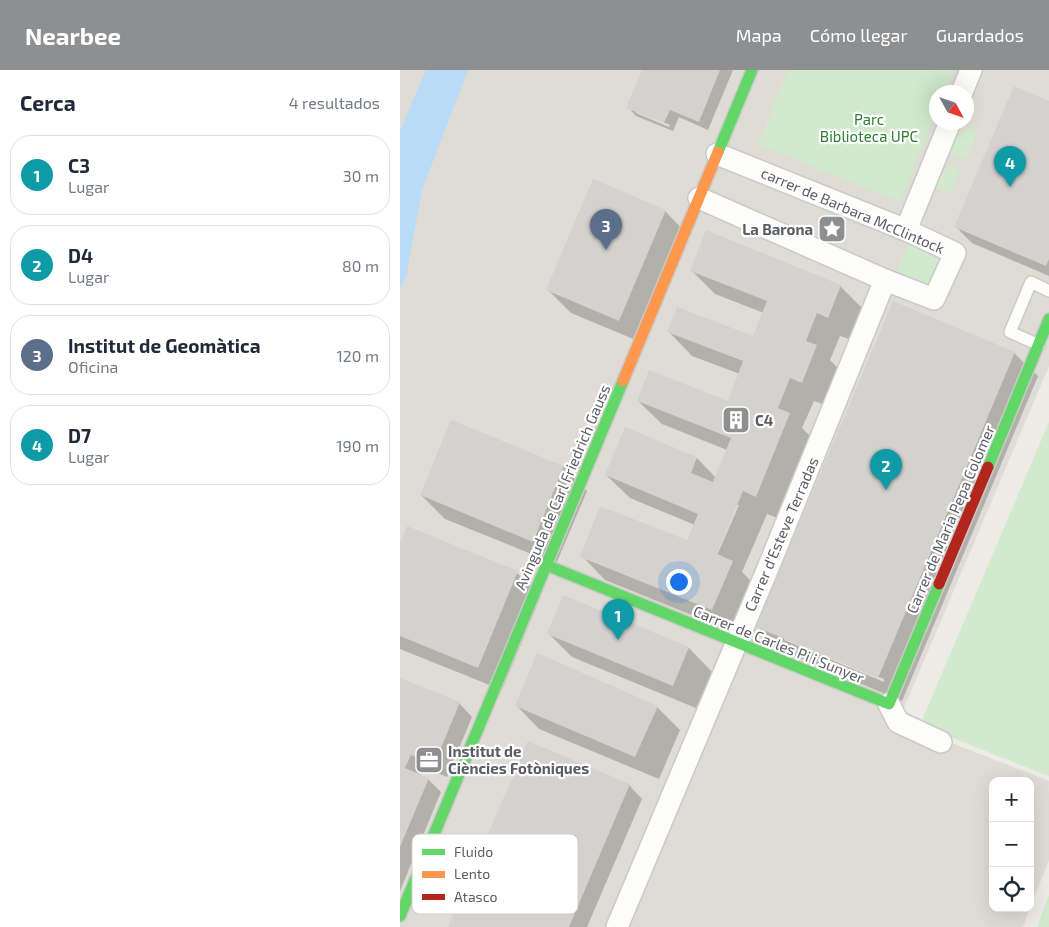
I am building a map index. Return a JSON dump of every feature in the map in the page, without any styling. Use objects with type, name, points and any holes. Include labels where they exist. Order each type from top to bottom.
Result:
[{"type":"street","name":"Avinguda de Carl Friedrich Gauss","points":[[434,834],[752,70]]},
{"type":"street","points":[[965,85],[971,70]]},
{"type":"street","points":[[906,230],[947,130]]},
{"type":"street","name":"carrer de Barbara McClintock","points":[[699,198],[885,280],[934,299],[955,253],[906,230],[717,154]]},
{"type":"street","name":"Carrer d'Esteve Terradas","points":[[617,927],[735,642],[768,568],[885,280]]},
{"type":"street","name":"Carrer de Maria Pepa Colomer","points":[[894,713],[1049,319]]},
{"type":"street","name":"Carrer de Carles Pi i Sunyer","points":[[546,565],[735,642],[894,713]]},
{"type":"street","points":[[894,713],[941,742]]},
{"type":"street","name":"Avinguda de Carl Friedrich Gauss","points":[[400,916],[412,887]]},
{"type":"lane","points":[[1039,345],[1010,332],[1031,282],[1049,291]]},
{"type":"shaded area","points":[[400,70],[1049,70],[1049,366],[898,722],[1049,781],[1049,860],[1034,899],[1034,777],[989,777],[989,912],[1029,912],[1023,927],[400,927]]},
{"type":"green space","name":"Parc Biblioteca UPC","points":[[788,70],[954,70],[948,85],[929,85],[929,130],[900,202],[758,144]]},
{"type":"green space","points":[[964,130],[977,132],[966,159],[952,154],[954,151],[950,149],[955,136],[960,137]]},
{"type":"green space","points":[[948,165],[960,171],[951,193],[934,188],[941,171],[945,172]]},
{"type":"green space","points":[[910,242],[944,257],[931,287],[896,275]]},
{"type":"green space","points":[[1049,422],[1049,776],[920,725]]},
{"type":"green space","points":[[1049,895],[1049,927],[1037,927]]},
{"type":"water","points":[[426,70],[468,70],[422,190],[406,277],[400,288],[400,131]]},
{"type":"building","points":[[642,70],[720,70],[699,122],[670,110],[664,123],[626,108]]},
{"type":"building","points":[[1014,86],[1049,101],[1049,259],[1046,266],[954,227]]},
{"type":"building","points":[[593,179],[666,210],[619,321],[546,290]]},
{"type":"building","name":"C4","points":[[706,230],[841,285],[828,318],[817,313],[806,341],[817,345],[802,383],[790,378],[778,408],[790,413],[756,497],[743,491],[717,554],[733,561],[712,610],[580,557],[600,506],[687,540],[698,514],[605,475],[625,427],[697,457],[691,473],[713,482],[731,438],[637,401],[649,370],[728,401],[743,361],[667,332],[677,307],[753,336],[767,301],[690,271]]},
{"type":"building","points":[[893,301],[1015,352],[878,678],[756,627]]},
{"type":"building","points":[[451,420],[564,466],[533,542],[420,495]]},
{"type":"building","points":[[407,526],[518,571],[478,668],[400,636],[400,543]]},
{"type":"building","points":[[563,595],[689,647],[673,686],[547,634]]},
{"type":"building","points":[[537,653],[658,706],[635,757],[515,706]]},
{"type":"building","name":"Institut de Ciències Fotòniques","points":[[400,678],[460,702],[434,765],[411,755],[405,768],[429,778],[400,847]]},
{"type":"building","points":[[528,741],[630,784],[578,906],[578,834],[488,834]]},
{"type":"building","points":[[454,914],[575,914],[569,927],[448,927]]},
{"type":"traffic: fast","points":[[718,152],[752,70]]},
{"type":"traffic: fast","points":[[988,467],[1049,319]]},
{"type":"traffic: fast","points":[[434,834],[623,381]]},
{"type":"traffic: fast","points":[[546,565],[889,704],[939,584]]},
{"type":"traffic: fast","points":[[400,916],[412,887]]},
{"type":"traffic: slow","points":[[623,381],[718,152]]},
{"type":"traffic: jam","points":[[939,584],[988,467]]},
{"type":"place","name":"D7","points":[[1010,187]]},
{"type":"place","name":"La Barona","points":[[832,229]]},
{"type":"place","name":"Institut de Geomàtica","points":[[606,250]]},
{"type":"place","name":"C4","points":[[736,420]]},
{"type":"place","name":"D4","points":[[886,490]]},
{"type":"place","name":"C3","points":[[618,640]]},
{"type":"place","name":"Institut de Ciències Fotòniques","points":[[429,760]]}]
